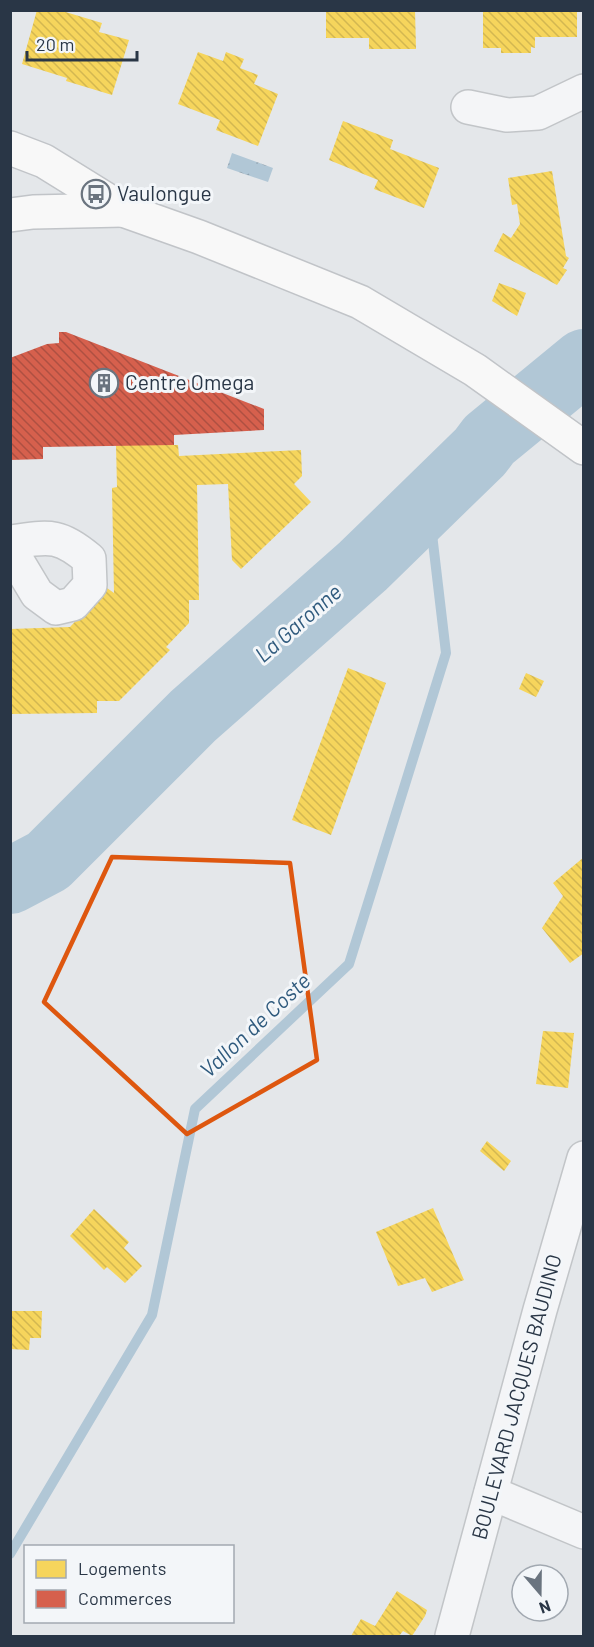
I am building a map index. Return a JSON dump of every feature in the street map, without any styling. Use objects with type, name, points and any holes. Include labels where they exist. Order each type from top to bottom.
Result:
[{"type":"main road","points":[[10,148],[44,161],[123,210],[199,237],[360,302],[476,370],[576,443]]},
{"type":"main road","points":[[10,215],[33,212],[123,210]]},
{"type":"street","points":[[468,107],[507,115],[538,113],[584,91]]},
{"type":"street","points":[[10,542],[47,537],[71,544],[89,560],[90,585],[74,604],[56,608],[37,594],[10,549]]},
{"type":"street","name":"BOULEVARD JACQUES BAUDINO","points":[[453,1636],[584,1158]]},
{"type":"street","points":[[491,1493],[584,1532]]},
{"type":"highlighted area","points":[[112,857],[290,863],[317,1060],[187,1134],[44,1002]]},
{"type":"water","points":[[232,153],[273,168],[268,182],[227,168]]},
{"type":"water","points":[[583,344],[583,387],[523,439],[479,471],[428,500],[445,469],[487,425]]},
{"type":"building: Logements","points":[[37,10],[59,10],[102,23],[99,32],[129,40],[112,95],[22,64]]},
{"type":"building: Logements","points":[[326,10],[415,10],[416,49],[369,49],[369,38],[326,38]]},
{"type":"building: Logements","points":[[483,10],[577,12],[577,37],[535,37],[535,48],[531,47],[531,53],[501,53],[501,48],[483,48]]},
{"type":"building: Logements","points":[[198,52],[223,61],[226,52],[244,59],[240,68],[258,75],[254,84],[278,94],[258,146],[216,130],[220,120],[178,104]]},
{"type":"building: Logements","points":[[343,121],[393,140],[390,149],[439,168],[424,208],[374,189],[378,180],[329,160]]},
{"type":"building: Logements","points":[[552,171],[566,256],[569,258],[563,268],[567,270],[557,285],[494,251],[503,233],[511,238],[520,224],[517,204],[512,205],[508,178]]},
{"type":"building: Logements","points":[[499,283],[526,293],[517,316],[492,301]]},
{"type":"building: Logements","points":[[116,445],[178,445],[179,456],[301,450],[302,476],[294,484],[311,502],[241,569],[232,560],[228,484],[197,485],[199,600],[189,600],[189,623],[166,647],[170,650],[119,701],[97,701],[97,713],[10,714],[10,629],[70,627],[107,588],[114,593],[112,488],[117,487]]},
{"type":"building: Logements","points":[[348,668],[386,683],[331,835],[292,820]]},
{"type":"building: Logements","points":[[526,673],[544,681],[536,697],[519,689]]},
{"type":"building: Logements","points":[[584,857],[584,953],[570,963],[542,928],[563,896],[553,883]]},
{"type":"building: Logements","points":[[543,1031],[574,1033],[568,1088],[536,1084]]},
{"type":"building: Logements","points":[[487,1141],[511,1161],[504,1171],[480,1151]]},
{"type":"building: Logements","points":[[433,1208],[464,1280],[432,1292],[425,1278],[398,1286],[376,1232]]},
{"type":"building: Logements","points":[[94,1209],[129,1242],[124,1248],[142,1266],[125,1283],[107,1267],[104,1270],[70,1236]]},
{"type":"building: Logements","points":[[10,1311],[42,1311],[41,1338],[30,1338],[29,1350],[10,1349]]},
{"type":"building: Logements","points":[[397,1591],[427,1610],[412,1636],[403,1631],[399,1636],[351,1636],[361,1619],[375,1626]]},
{"type":"building: Commerces","name":"Centre Omega","points":[[59,332],[66,332],[264,409],[264,430],[174,435],[174,445],[43,447],[43,459],[10,460],[10,358],[47,344],[59,343]]},
{"type":"waterway","name":"La Garonne","points":[[10,881],[48,861],[193,716],[363,566],[480,452],[489,440],[584,362]]},
{"type":"waterway","name":"Vallon de Coste","points":[[10,1554],[152,1315],[195,1109],[349,964],[446,653],[428,500]]},
{"type":"place","name":"Vaulongue","points":[[96,194]]},
{"type":"place","name":"Centre Omega","points":[[104,383]]}]
